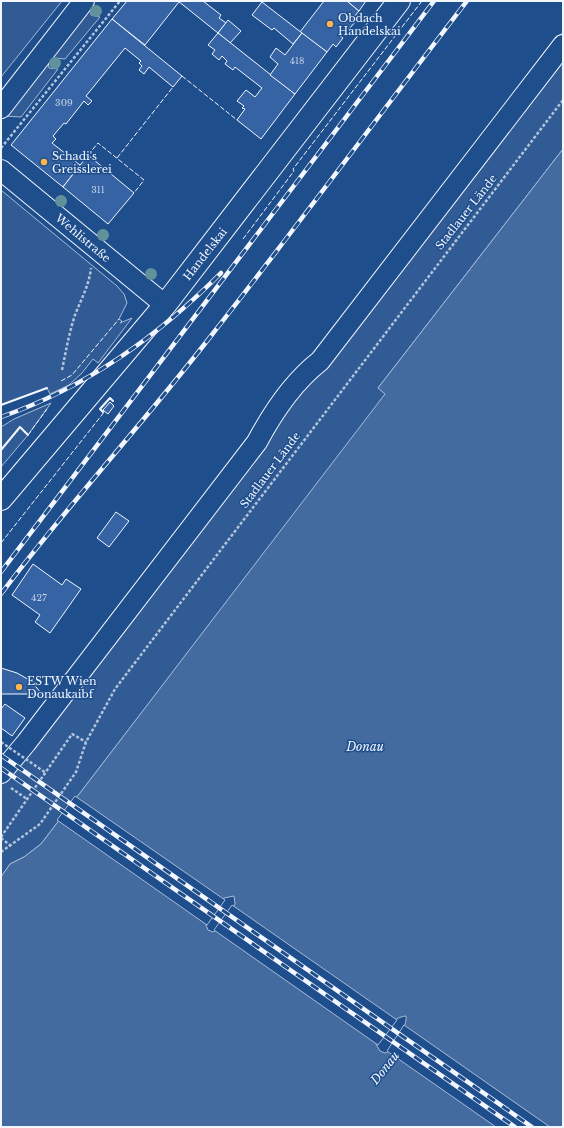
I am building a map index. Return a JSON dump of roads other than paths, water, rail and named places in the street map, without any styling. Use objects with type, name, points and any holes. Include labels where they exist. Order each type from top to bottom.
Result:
[{"type":"main road","name":"Handelskai","points":[[1,499],[165,305],[399,1]]},
{"type":"street","points":[[1,108],[84,1]]},
{"type":"street","points":[[4,780],[26,743],[257,442],[270,419],[303,374],[320,361],[563,45]]},
{"type":"street","name":"Wehlistraße","points":[[1,170],[165,305]]},
{"type":"water","name":"Donau","points":[[563,149],[563,1127],[1,1127],[1,877],[10,864],[24,857],[41,844],[385,394],[378,388]],"holes":[[[234,896],[235,904],[217,930],[213,932],[208,930],[205,922],[224,898]],[[406,1016],[403,1031],[396,1043],[389,1051],[385,1053],[380,1051],[376,1044],[385,1031],[396,1019]]]},
{"type":"railway","points":[[1,572],[434,1]]},
{"type":"railway","points":[[1,594],[51,530],[182,373],[273,257],[467,1]]},
{"type":"railway","points":[[1,417],[33,405],[63,391],[119,358],[172,318],[221,273]]},
{"type":"railway","points":[[1,755],[532,1127]]},
{"type":"railway","points":[[1,768],[515,1127]]},
{"type":"place","name":"Obdach Handelskai","points":[[330,24]]},
{"type":"place","name":"Schadi's Greisslerei","points":[[44,162]]},
{"type":"place","name":"ESTW Wien Donaukaibf","points":[[19,687]]}]
